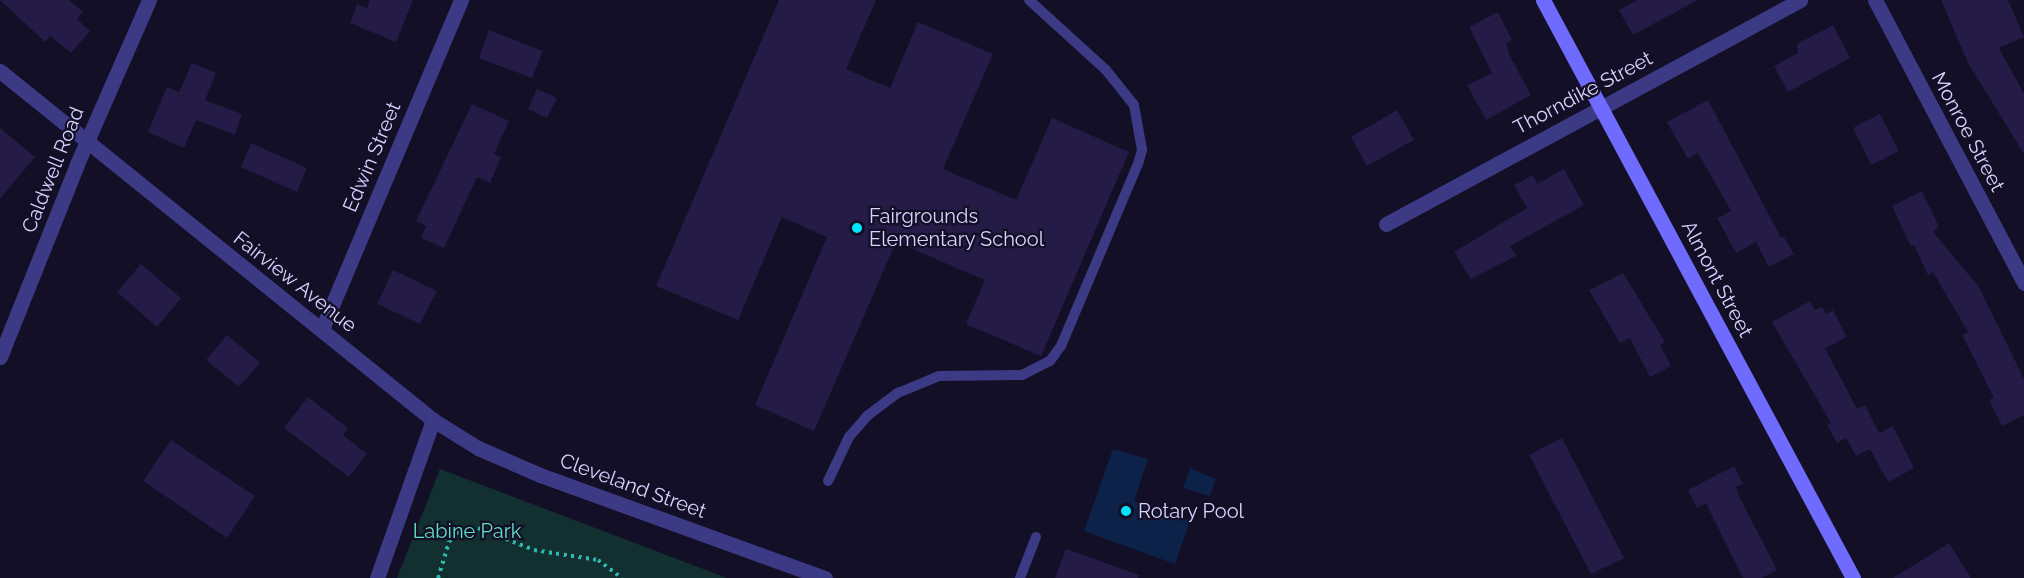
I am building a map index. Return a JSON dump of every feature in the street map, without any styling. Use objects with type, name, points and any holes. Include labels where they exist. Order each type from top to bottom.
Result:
[{"type":"street","name":"Caldwell Road","points":[[0,357],[86,143],[149,0]]},
{"type":"street","name":"Edwin Street","points":[[322,330],[461,0]]},
{"type":"street","name":"Almont Street","points":[[1543,0],[1853,578]]},
{"type":"street","name":"Thorndike Street","points":[[1386,224],[1800,0]]},
{"type":"street","name":"Monroe Street","points":[[1875,0],[2024,283]]},
{"type":"street","name":"Fairview Avenue","points":[[0,71],[86,143],[433,420]]},
{"type":"street","points":[[377,578],[433,420]]},
{"type":"street","name":"Cleveland Street","points":[[433,420],[508,462],[825,578]]},
{"type":"lane","points":[[828,482],[849,437],[867,416],[898,393],[939,376],[1022,375],[1050,362],[1061,346],[1134,175],[1142,150],[1134,105],[1106,70],[1029,0]]},
{"type":"lane","points":[[1020,578],[1036,537]]},
{"type":"path","points":[[438,578],[449,542],[456,533],[478,528],[534,550],[598,560],[622,578]]},
{"type":"green space","name":"Labine Park","points":[[440,469],[448,472],[727,578],[397,578]]},
{"type":"water","name":"Rotary Pool","points":[[1113,449],[1148,459],[1134,501],[1190,521],[1175,564],[1084,531]]},
{"type":"water","points":[[1190,468],[1216,479],[1210,496],[1183,488]]},
{"type":"building","points":[[0,0],[69,0],[83,12],[77,19],[90,31],[71,53],[50,36],[45,42]]},
{"type":"building","points":[[370,0],[413,0],[396,42],[350,23],[357,4],[367,8]]},
{"type":"building","points":[[779,0],[876,0],[846,69],[890,88],[918,22],[993,54],[943,169],[1016,200],[1052,118],[1129,152],[1041,356],[966,324],[985,280],[896,242],[814,431],[755,405],[827,237],[782,217],[738,320],[656,286]]},
{"type":"building","points":[[1637,0],[1698,0],[1633,35],[1619,10]]},
{"type":"building","points":[[1941,0],[2008,0],[2024,37],[1999,48],[2024,94],[2024,154],[1968,63]]},
{"type":"building","points":[[1498,12],[1512,40],[1506,43],[1509,54],[1531,95],[1486,120],[1467,85],[1492,73],[1469,27]]},
{"type":"building","points":[[1833,25],[1850,58],[1788,92],[1774,66],[1798,53],[1797,44]]},
{"type":"building","points":[[489,30],[543,51],[532,78],[479,58]]},
{"type":"building","points":[[192,63],[216,73],[205,100],[242,114],[235,135],[196,120],[184,148],[148,132],[167,87],[179,92]]},
{"type":"building","points":[[537,89],[557,98],[547,118],[528,109]]},
{"type":"building","points":[[1708,100],[1781,238],[1784,237],[1794,254],[1769,267],[1756,242],[1736,253],[1717,218],[1731,211],[1698,153],[1688,159],[1667,122]]},
{"type":"building","points":[[472,104],[509,121],[494,154],[501,157],[490,183],[477,177],[444,248],[421,238],[426,226],[416,221]]},
{"type":"building","points":[[1397,110],[1414,140],[1367,166],[1351,137]]},
{"type":"building","points":[[1880,114],[1899,151],[1871,165],[1853,128]]},
{"type":"building","points":[[0,128],[35,157],[0,199]]},
{"type":"building","points":[[251,143],[307,168],[297,192],[241,167]]},
{"type":"building","points":[[1564,169],[1584,205],[1510,246],[1516,256],[1471,279],[1454,252],[1527,208],[1514,185],[1533,175],[1537,184]]},
{"type":"building","points":[[1922,191],[1939,227],[1933,232],[1979,287],[2024,379],[2024,415],[2002,426],[1989,400],[1994,398],[1962,335],[1968,332],[1933,272],[1928,275],[1914,245],[1911,247],[1892,206]]},
{"type":"building","points":[[141,264],[181,298],[157,327],[117,292]]},
{"type":"building","points":[[393,270],[437,291],[420,324],[377,304]]},
{"type":"building","points":[[1623,273],[1665,342],[1660,345],[1671,366],[1650,377],[1630,338],[1620,343],[1589,290]]},
{"type":"building","points":[[1810,301],[1815,310],[1822,307],[1826,314],[1833,310],[1847,337],[1825,348],[1857,409],[1865,405],[1879,433],[1893,426],[1914,468],[1888,482],[1870,449],[1856,456],[1846,438],[1837,443],[1827,425],[1831,423],[1772,322]]},
{"type":"building","points":[[227,335],[260,363],[239,387],[206,360]]},
{"type":"building","points":[[308,397],[348,428],[343,435],[367,454],[349,477],[284,428]]},
{"type":"building","points":[[1562,438],[1624,558],[1591,574],[1529,455]]},
{"type":"building","points":[[171,440],[255,496],[227,538],[143,481]]},
{"type":"building","points":[[1734,466],[1743,484],[1736,487],[1739,496],[1777,570],[1762,578],[1743,578],[1706,503],[1697,508],[1688,490]]},
{"type":"building","points":[[1949,543],[1971,578],[1893,578]]},
{"type":"building","points":[[1066,549],[1139,575],[1138,578],[1055,578]]},
{"type":"place","name":"Fairgrounds Elementary School","points":[[857,228]]},
{"type":"place","name":"Rotary Pool","points":[[1126,511]]}]
